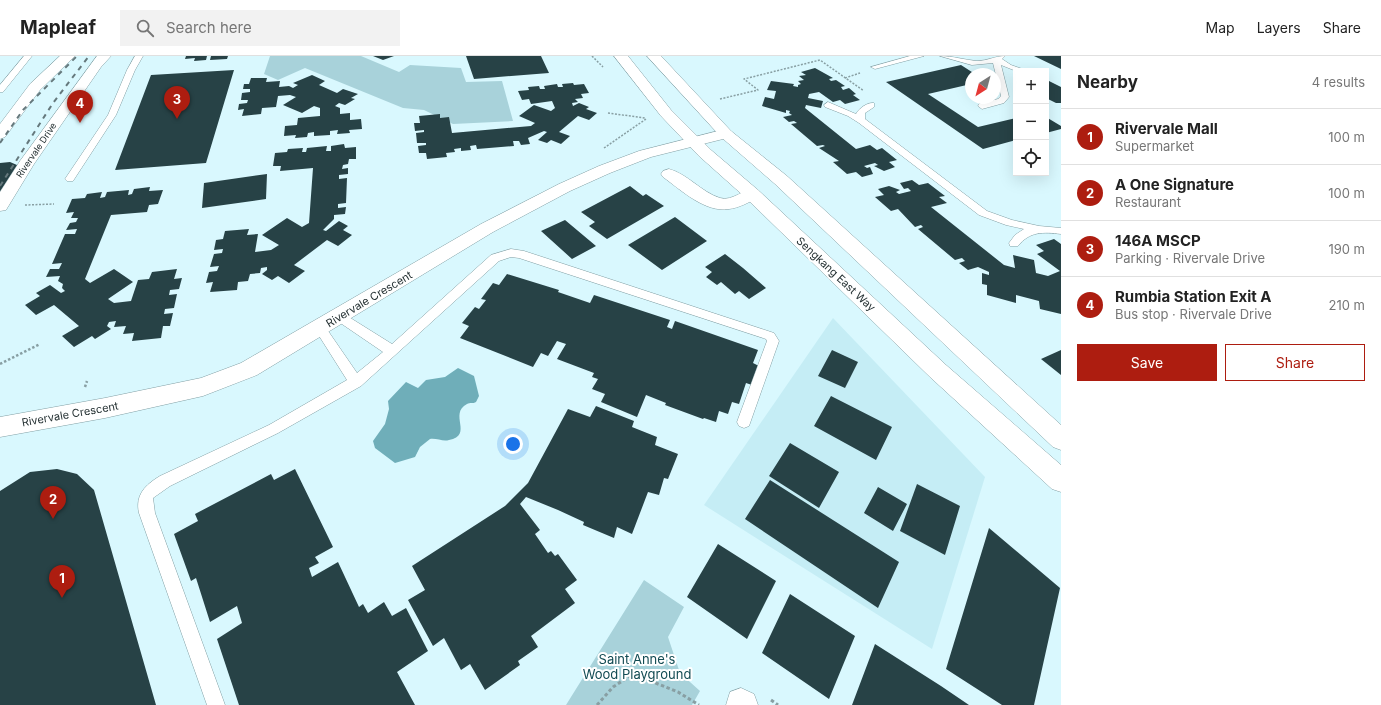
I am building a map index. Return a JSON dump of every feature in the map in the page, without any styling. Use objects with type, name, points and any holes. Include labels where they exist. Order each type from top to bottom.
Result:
[{"type":"street","points":[[0,134],[35,87],[68,56]]},
{"type":"street","name":"Rivervale Drive","points":[[0,206],[26,164],[96,64],[104,56]]},
{"type":"street","name":"Sengkang East Way","points":[[621,56],[666,113],[694,141],[752,194],[938,371],[1061,481]]},
{"type":"street","points":[[654,56],[726,134],[781,180],[1061,440]]},
{"type":"street","name":"Rivervale Crescent","points":[[0,427],[105,408],[203,387],[250,370],[487,228],[520,211],[611,167],[645,154],[726,134]]},
{"type":"street","points":[[669,174],[710,201],[719,205],[728,204],[752,194]]},
{"type":"lane","points":[[0,90],[28,56]]},
{"type":"lane","points":[[70,179],[91,150],[113,114],[134,64],[139,56]]},
{"type":"lane","points":[[875,67],[920,56]]},
{"type":"lane","points":[[947,56],[981,63],[992,61],[1000,56]]},
{"type":"lane","points":[[1000,56],[998,60],[1003,65],[1014,68]]},
{"type":"lane","points":[[982,106],[1001,101],[1005,97],[996,67],[996,60],[1000,56]]},
{"type":"lane","points":[[902,69],[905,62],[909,59]]},
{"type":"lane","points":[[828,105],[851,114],[862,121],[983,213],[1010,224],[1061,231]]},
{"type":"lane","points":[[862,121],[860,118],[861,112],[871,105]]},
{"type":"lane","points":[[1014,243],[1022,233],[1040,228]]},
{"type":"lane","points":[[216,705],[147,513],[144,504],[145,497],[154,488],[165,481],[271,430],[356,382],[392,352],[488,263],[502,254],[520,254],[764,332],[770,336],[773,341],[744,422]]},
{"type":"lane","points":[[340,317],[392,352]]},
{"type":"lane","points":[[320,328],[356,382]]},
{"type":"path","points":[[715,100],[758,90],[744,79],[820,60],[880,102],[871,105]]},
{"type":"path","points":[[599,150],[646,118],[608,113]]},
{"type":"path","points":[[25,205],[54,204]]},
{"type":"path","points":[[0,364],[40,344]]},
{"type":"path","points":[[597,705],[613,687],[633,674],[678,692],[699,705]]},
{"type":"shaded area","points":[[833,318],[985,477],[932,649],[704,505]]},
{"type":"shaded area","points":[[458,368],[474,376],[479,396],[476,402],[468,403],[462,408],[460,413],[460,434],[447,440],[430,439],[420,447],[415,457],[395,463],[375,448],[373,441],[385,424],[389,409],[388,401],[406,382],[418,388],[426,380],[445,377]]},
{"type":"green space","points":[[270,56],[361,56],[399,72],[410,65],[461,68],[466,82],[502,81],[513,121],[453,124],[424,110],[403,108],[305,68],[278,80],[264,74]]},
{"type":"green space","name":"Saint Anne's Wood Playground","points":[[644,580],[684,607],[668,637],[680,673],[700,691],[692,705],[566,705]]},
{"type":"building","points":[[186,56],[207,56],[206,60],[194,61],[195,58],[185,59]]},
{"type":"building","points":[[211,56],[228,56],[227,59],[210,60]]},
{"type":"building","points":[[373,56],[394,56],[383,60]]},
{"type":"building","points":[[466,56],[541,56],[549,73],[474,79]]},
{"type":"building","points":[[1034,56],[1061,56],[1061,69]]},
{"type":"building","points":[[961,65],[966,68],[965,85],[928,94],[978,127],[1013,119],[1013,141],[983,149],[886,82]]},
{"type":"building","points":[[815,68],[833,78],[829,79],[831,81],[836,80],[845,86],[841,87],[843,90],[849,88],[856,94],[853,95],[860,100],[845,104],[840,100],[833,102],[819,92],[809,94],[808,98],[823,101],[821,108],[806,105],[805,108],[856,149],[870,145],[877,150],[882,148],[897,160],[889,162],[895,167],[884,171],[874,166],[878,165],[875,163],[864,166],[867,168],[870,167],[873,174],[862,177],[856,172],[847,174],[833,162],[839,161],[819,148],[825,146],[817,146],[791,124],[797,123],[794,121],[789,122],[783,117],[792,115],[789,113],[790,111],[786,110],[786,113],[762,106],[765,97],[774,99],[776,91],[767,90],[771,81],[794,84],[793,86],[798,87],[798,85],[801,84],[798,81],[804,80],[799,76],[806,75],[801,72]]},
{"type":"building","points":[[234,70],[206,163],[115,170],[151,75]]},
{"type":"building","points":[[312,75],[325,81],[319,85],[337,93],[343,89],[358,94],[351,98],[355,99],[345,105],[339,103],[335,106],[340,108],[340,114],[350,113],[350,120],[361,119],[362,129],[349,130],[350,133],[337,134],[338,130],[330,131],[330,135],[314,136],[314,132],[308,133],[307,137],[295,138],[296,135],[284,136],[285,126],[297,125],[298,118],[320,116],[320,108],[314,106],[302,113],[283,105],[296,97],[290,95],[278,96],[276,107],[262,108],[261,114],[242,116],[244,109],[238,110],[239,104],[247,103],[248,100],[241,100],[242,93],[250,92],[250,89],[243,89],[244,84],[249,84],[251,78],[267,78],[266,82],[280,81],[279,87],[289,86],[293,88],[298,85],[293,83]]},
{"type":"building","points":[[1049,81],[1061,87],[1061,103],[1056,103],[1049,100]]},
{"type":"building","points":[[573,83],[574,85],[584,84],[589,93],[581,94],[583,98],[575,99],[578,102],[572,103],[573,106],[579,103],[589,107],[586,109],[597,113],[589,120],[578,116],[559,132],[570,136],[561,144],[551,140],[547,143],[538,140],[547,132],[544,131],[528,138],[530,144],[521,145],[519,141],[513,141],[514,146],[477,149],[476,145],[470,146],[471,150],[461,151],[461,148],[454,149],[455,152],[446,153],[447,157],[427,159],[426,153],[419,153],[418,146],[426,145],[426,143],[417,143],[416,133],[424,132],[424,130],[415,131],[414,123],[420,123],[419,116],[440,114],[440,118],[449,117],[452,133],[531,126],[535,123],[519,116],[534,105],[551,111],[555,108],[552,101],[531,104],[529,99],[522,100],[518,91],[529,90],[528,87],[539,86],[540,89],[545,89],[544,86],[557,84],[558,87],[563,87],[562,84]]},
{"type":"building","points":[[1049,119],[1061,126],[1061,129],[1049,132]]},
{"type":"building","points":[[344,144],[345,148],[356,147],[356,159],[349,159],[348,164],[343,165],[342,169],[348,168],[348,174],[339,175],[339,179],[347,178],[346,203],[338,204],[338,208],[346,207],[345,214],[334,215],[334,219],[323,230],[326,231],[339,221],[348,226],[343,230],[352,235],[338,246],[327,240],[294,265],[305,271],[289,283],[278,276],[272,280],[262,274],[267,270],[267,267],[261,268],[260,273],[250,274],[248,281],[238,282],[237,290],[210,292],[213,282],[206,283],[209,272],[217,271],[219,266],[210,267],[214,254],[222,253],[223,249],[214,250],[216,240],[223,239],[225,231],[249,229],[247,235],[258,234],[255,252],[271,250],[279,245],[262,235],[287,218],[302,227],[309,223],[313,168],[280,171],[281,166],[273,166],[275,153],[287,152],[288,149],[303,148],[302,152],[306,152],[307,148],[327,146],[326,151],[331,151],[331,146]]},
{"type":"building","points":[[10,162],[18,167],[0,202],[0,163]]},
{"type":"building","points":[[267,174],[266,199],[202,208],[204,183]]},
{"type":"building","points":[[912,180],[919,185],[928,183],[945,196],[939,197],[947,203],[931,207],[1004,265],[1015,268],[1013,255],[1034,260],[1036,273],[1048,276],[1060,271],[1037,254],[1044,251],[1036,245],[1054,239],[1061,244],[1061,314],[1040,309],[1039,301],[1016,295],[1016,303],[987,295],[987,285],[982,284],[982,273],[989,275],[989,272],[978,267],[968,270],[959,263],[965,261],[962,258],[955,260],[918,229],[923,227],[921,225],[915,227],[898,209],[891,211],[875,197],[884,195],[878,189],[889,186],[900,190],[896,192],[899,194],[911,191],[908,188],[904,189],[900,183]]},
{"type":"building","points":[[630,186],[643,196],[646,194],[664,206],[607,239],[589,226],[595,222],[581,212]]},
{"type":"building","points":[[150,187],[149,191],[163,190],[158,204],[149,205],[147,212],[111,215],[85,279],[90,283],[114,269],[133,282],[108,299],[114,303],[131,301],[138,280],[149,279],[152,272],[177,269],[174,279],[182,278],[179,289],[170,290],[169,295],[177,294],[174,308],[165,309],[164,314],[173,313],[170,326],[163,326],[161,338],[132,341],[134,333],[123,334],[126,326],[114,327],[116,321],[109,322],[107,326],[111,329],[95,339],[92,336],[74,347],[62,336],[79,326],[54,305],[36,315],[25,305],[40,296],[36,293],[50,285],[61,293],[65,291],[62,288],[63,284],[58,281],[60,276],[46,277],[50,269],[59,269],[62,263],[52,264],[65,234],[75,234],[77,229],[66,230],[70,223],[76,222],[78,218],[71,218],[74,212],[66,213],[72,199],[85,198],[87,194],[102,192],[100,198],[105,197],[107,192],[129,190],[128,195],[132,194],[134,189]]},
{"type":"building","points":[[675,217],[707,241],[662,270],[628,245]]},
{"type":"building","points":[[565,220],[596,246],[572,259],[541,231]]},
{"type":"building","points":[[725,254],[766,288],[749,299],[739,291],[735,294],[721,282],[717,285],[706,277],[712,272],[705,267]]},
{"type":"building","points":[[507,274],[559,290],[558,292],[590,303],[594,295],[670,320],[667,327],[672,329],[675,321],[758,350],[753,363],[759,366],[752,385],[746,383],[739,404],[732,402],[728,414],[719,411],[716,422],[703,419],[665,405],[666,403],[646,395],[637,417],[601,402],[605,394],[592,389],[598,379],[592,377],[594,373],[557,359],[566,344],[557,341],[548,356],[541,353],[533,367],[460,338],[469,326],[462,323],[475,307],[479,309],[486,300],[481,299],[493,283],[499,285]]},
{"type":"building","points":[[832,350],[858,362],[845,388],[818,376]]},
{"type":"building","points":[[1061,350],[1061,375],[1041,359]]},
{"type":"building","points":[[831,396],[892,427],[876,460],[814,426]]},
{"type":"building","points":[[596,406],[634,421],[632,427],[657,437],[655,445],[678,454],[668,479],[664,478],[659,495],[648,492],[632,534],[617,527],[614,538],[583,525],[584,522],[526,497],[520,504],[540,530],[535,534],[548,553],[551,551],[555,556],[558,554],[577,580],[565,589],[575,603],[531,636],[538,647],[518,661],[520,665],[485,690],[470,664],[461,670],[444,638],[433,646],[408,600],[425,590],[412,566],[505,506],[528,483],[568,409],[590,417]]},
{"type":"building","points":[[790,443],[839,472],[819,508],[769,476]]},
{"type":"building","points":[[57,469],[77,474],[94,490],[156,705],[0,705],[0,491],[30,472]]},
{"type":"building","points":[[295,469],[333,547],[315,557],[319,563],[309,568],[312,577],[338,562],[359,607],[363,604],[368,613],[384,602],[392,616],[406,608],[428,651],[397,672],[415,705],[239,705],[217,639],[242,623],[237,606],[210,622],[196,578],[191,581],[174,534],[198,521],[195,514],[271,474],[274,480]]},
{"type":"building","points":[[770,480],[899,562],[878,608],[745,519]]},
{"type":"building","points":[[917,484],[960,506],[945,555],[900,531]]},
{"type":"building","points":[[878,487],[907,504],[893,531],[864,513]]},
{"type":"building","points":[[989,528],[1060,588],[1034,705],[1002,705],[946,669]]},
{"type":"building","points":[[718,544],[776,581],[747,639],[687,597]]},
{"type":"building","points":[[790,594],[855,636],[829,699],[762,653]]},
{"type":"building","points":[[875,644],[941,686],[969,705],[852,705]]},
{"type":"railway","points":[[0,143],[23,110],[77,56]]},
{"type":"railway","points":[[0,186],[53,103],[89,56]]},
{"type":"place","name":"146A MSCP","points":[[177,119]]},
{"type":"place","name":"Rumbia Station Exit A","points":[[80,123]]},
{"type":"place","name":"A One Signature","points":[[53,519]]},
{"type":"place","name":"Rivervale Mall","points":[[62,598]]}]
